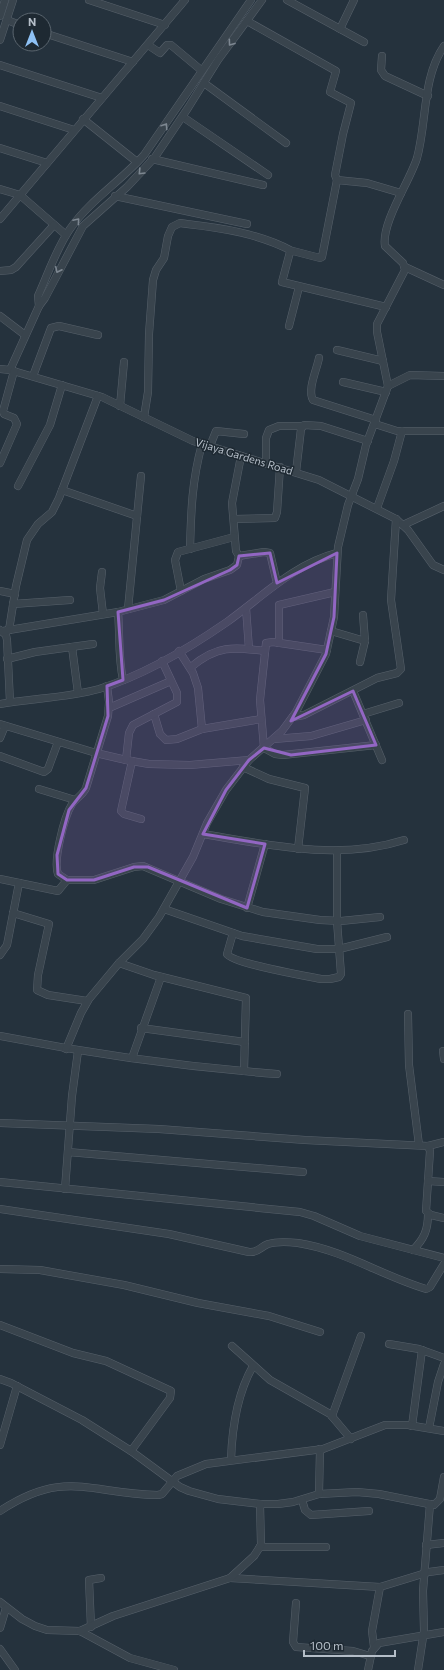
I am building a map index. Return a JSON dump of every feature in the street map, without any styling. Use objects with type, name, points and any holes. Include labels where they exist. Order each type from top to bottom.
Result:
[{"type":"street","points":[[0,14],[5,0]]},
{"type":"street","points":[[0,40],[13,0]]},
{"type":"street","points":[[89,0],[165,25]]},
{"type":"street","points":[[0,219],[185,0]]},
{"type":"street","points":[[39,306],[38,296],[66,235],[83,214],[137,162],[155,140],[250,0]]},
{"type":"street","points":[[0,463],[16,424],[14,418],[4,414],[3,410],[12,370],[25,335],[39,306],[45,298],[83,226],[152,160],[262,0]]},
{"type":"street","points":[[286,0],[364,42]]},
{"type":"street","points":[[340,29],[354,0]]},
{"type":"street","points":[[7,20],[12,22]]},
{"type":"street","points":[[144,417],[148,392],[152,280],[156,270],[164,258],[168,236],[172,226],[180,223],[233,230],[292,251],[320,258],[322,257],[337,180],[335,175],[351,103],[330,92],[336,71],[247,21]]},
{"type":"street","points":[[52,36],[133,62]]},
{"type":"street","points":[[148,45],[160,53],[167,45],[171,45],[202,70]]},
{"type":"street","points":[[444,46],[435,62],[417,157],[393,213],[384,243],[387,249],[399,258],[405,267],[444,285]]},
{"type":"street","points":[[382,56],[381,70],[385,76],[397,83],[428,96]]},
{"type":"street","points":[[0,65],[102,98]]},
{"type":"street","points":[[204,83],[286,143]]},
{"type":"street","points":[[0,106],[74,130]]},
{"type":"street","points":[[183,117],[268,174]]},
{"type":"street","points":[[83,119],[137,162]]},
{"type":"street","points":[[0,148],[47,162]]},
{"type":"street","points":[[152,160],[263,186]]},
{"type":"street","points":[[337,180],[367,183],[401,193]]},
{"type":"street","points":[[0,189],[20,195],[66,235]]},
{"type":"street","points":[[116,196],[247,224]]},
{"type":"street","points":[[0,271],[11,270],[16,267],[54,225]]},
{"type":"street","points":[[292,251],[282,282],[386,307]]},
{"type":"street","points":[[66,1049],[87,1001],[143,939],[164,909],[180,882],[226,790],[250,760],[274,739],[293,717],[322,664],[331,631],[337,553],[368,441],[387,389],[377,332],[377,324],[404,274],[405,267]]},
{"type":"street","points":[[289,326],[298,287]]},
{"type":"street","points":[[0,316],[25,335]]},
{"type":"street","points":[[33,376],[51,328],[59,326],[98,335]]},
{"type":"street","points":[[338,350],[383,361]]},
{"type":"street","points":[[319,358],[312,387],[311,395],[313,400],[375,422],[388,429],[402,431],[444,430]]},
{"type":"street","points":[[120,406],[124,362]]},
{"type":"street","name":"Vijaya Gardens Road","points":[[0,369],[12,370],[98,396],[202,444],[296,472],[352,495],[396,519],[408,530],[433,565],[444,570]]},
{"type":"street","points":[[343,382],[387,389],[410,375],[444,376]]},
{"type":"street","points":[[18,486],[50,425],[62,385]]},
{"type":"street","points":[[10,702],[7,640],[4,630],[13,604],[27,540],[38,524],[52,512],[98,396]]},
{"type":"street","points":[[266,463],[266,438],[269,430],[280,426],[302,426],[308,424],[321,426],[368,441]]},
{"type":"street","points":[[296,472],[302,426]]},
{"type":"street","points":[[210,446],[216,431],[244,434]]},
{"type":"street","points":[[377,508],[394,461],[402,431]]},
{"type":"street","points":[[190,548],[194,472],[202,444]]},
{"type":"street","points":[[4,630],[118,612],[164,600],[204,579],[230,570],[237,565],[239,556],[236,551],[234,537],[232,503],[241,456]]},
{"type":"street","points":[[234,519],[275,518],[277,512],[280,467]]},
{"type":"street","points":[[128,609],[141,476]]},
{"type":"street","points":[[62,490],[138,516]]},
{"type":"street","points":[[403,525],[444,506]]},
{"type":"street","points":[[293,717],[304,715],[377,678],[401,669],[391,600],[396,519]]},
{"type":"street","points":[[181,591],[176,556],[178,552],[234,537]]},
{"type":"street","points":[[239,556],[264,552],[270,553],[277,583]]},
{"type":"street","points":[[0,704],[78,693],[107,686],[123,680],[179,652],[227,622],[277,583],[321,558],[337,553]]},
{"type":"street","points":[[102,572],[100,588],[103,614]]},
{"type":"street","points":[[0,591],[15,594]]},
{"type":"street","points":[[280,643],[279,605],[335,592]]},
{"type":"street","points":[[13,604],[70,600]]},
{"type":"street","points":[[246,608],[249,649]]},
{"type":"street","points":[[118,612],[120,634],[119,663],[123,680]]},
{"type":"street","points":[[360,662],[365,641],[363,615]]},
{"type":"street","points":[[331,631],[365,641]]},
{"type":"street","points":[[264,748],[260,700],[266,643],[269,641],[327,650]]},
{"type":"street","points":[[7,659],[35,652],[93,644]]},
{"type":"street","points":[[72,647],[78,693]]},
{"type":"street","points":[[191,667],[199,661],[221,650],[231,647],[265,651]]},
{"type":"street","points":[[179,652],[191,667],[198,688],[202,729]]},
{"type":"street","points":[[141,819],[122,813],[129,760],[131,728],[177,702],[177,693],[162,661]]},
{"type":"street","points":[[109,708],[171,680]]},
{"type":"street","points":[[107,686],[109,708],[86,788],[84,793],[75,800],[69,810],[57,855],[58,874],[67,880],[94,880],[134,866],[143,866],[157,870],[180,882],[247,908],[320,920],[336,921],[380,917]]},
{"type":"street","points":[[353,691],[382,760]]},
{"type":"street","points":[[274,739],[311,736],[399,703]]},
{"type":"street","points":[[154,714],[160,734],[166,740],[177,739],[202,729],[262,718]]},
{"type":"street","points":[[0,738],[2,724],[96,753],[149,764],[190,765],[250,760]]},
{"type":"street","points":[[0,756],[44,772],[48,769],[58,742]]},
{"type":"street","points":[[264,748],[275,754],[283,755],[376,745]]},
{"type":"street","points":[[244,767],[274,781],[305,788],[298,849]]},
{"type":"street","points":[[38,789],[75,800]]},
{"type":"street","points":[[203,834],[298,849],[337,851],[373,848],[404,840]]},
{"type":"street","points":[[247,908],[265,844]]},
{"type":"street","points":[[233,933],[226,954],[231,958],[259,966],[321,978],[330,979],[339,977],[339,949],[336,921],[337,851]]},
{"type":"street","points":[[0,879],[58,891],[67,880]]},
{"type":"street","points":[[0,955],[7,945],[19,883]]},
{"type":"street","points":[[164,909],[233,933],[279,944],[318,950],[339,949],[387,936]]},
{"type":"street","points":[[13,914],[49,924],[38,975],[37,990],[48,995],[87,1001]]},
{"type":"street","points":[[120,963],[161,977],[246,998],[244,1071]]},
{"type":"street","points":[[132,1058],[141,1028],[161,977]]},
{"type":"street","points":[[408,1014],[409,1065],[419,1145]]},
{"type":"street","points":[[141,1028],[245,1042]]},
{"type":"street","points":[[0,1036],[66,1049],[277,1074]]},
{"type":"street","points":[[65,1189],[78,1050]]},
{"type":"street","points":[[443,1051],[444,1059]]},
{"type":"street","points":[[0,1123],[159,1129],[305,1140],[428,1146],[444,1142]]},
{"type":"street","points":[[413,1250],[420,1243],[426,1232],[430,1151],[428,1146]]},
{"type":"street","points":[[68,1152],[303,1172]]},
{"type":"street","points":[[428,1181],[444,1182]]},
{"type":"street","points":[[0,1182],[300,1212],[314,1216],[360,1236],[444,1258]]},
{"type":"street","points":[[0,1210],[169,1234],[249,1252],[258,1251],[266,1245],[278,1242],[315,1246],[351,1258],[373,1269],[426,1289],[430,1287],[444,1264]]},
{"type":"street","points":[[428,1214],[444,1218]]},
{"type":"street","points":[[0,1269],[40,1270],[124,1285],[198,1303],[269,1316],[320,1332]]},
{"type":"street","points":[[0,1325],[73,1353],[106,1361],[171,1391],[170,1398],[131,1451]]},
{"type":"street","points":[[332,1416],[361,1336]]},
{"type":"street","points":[[389,1344],[422,1350],[444,1358]]},
{"type":"street","points":[[232,1346],[270,1380],[323,1409],[332,1416],[351,1439]]},
{"type":"street","points":[[412,1426],[422,1350]]},
{"type":"street","points":[[429,1428],[438,1382],[444,1364]]},
{"type":"street","points":[[231,1460],[232,1437],[238,1408],[246,1381],[253,1366]]},
{"type":"street","points":[[0,1379],[17,1386],[82,1420],[131,1451],[189,1491],[218,1499],[260,1504],[302,1500],[319,1494],[357,1492],[379,1494],[434,1505],[439,1502],[444,1477]]},
{"type":"street","points":[[0,1445],[17,1386]]},
{"type":"street","points":[[0,1511],[19,1499],[52,1487],[78,1485],[158,1495],[166,1489],[171,1480],[177,1476],[206,1464],[320,1449],[389,1424],[444,1431]]},
{"type":"street","points":[[319,1494],[320,1449]]},
{"type":"street","points":[[302,1500],[306,1510],[311,1515],[369,1511]]},
{"type":"street","points":[[230,1578],[254,1556],[260,1547],[262,1541],[260,1504]]},
{"type":"street","points":[[418,1670],[424,1634],[423,1599],[430,1504]]},
{"type":"street","points":[[426,1545],[444,1543]]},
{"type":"street","points":[[260,1547],[326,1547]]},
{"type":"street","points":[[0,1602],[6,1608],[35,1626],[47,1630],[80,1631],[113,1616],[230,1578],[380,1587],[425,1573],[444,1570]]},
{"type":"street","points":[[91,1627],[89,1580],[101,1578]]},
{"type":"street","points":[[368,1670],[370,1656],[374,1647],[372,1631],[380,1587]]},
{"type":"street","points":[[296,1603],[293,1642],[296,1646],[353,1652],[370,1656]]},
{"type":"street","points":[[0,1628],[6,1608]]},
{"type":"street","points":[[80,1631],[130,1658],[174,1670]]},
{"type":"street","points":[[374,1647],[382,1642],[424,1634],[444,1632]]},
{"type":"street","points":[[0,1649],[14,1670]]},
{"type":"highlighted area","points":[[270,553],[277,583],[337,553],[334,617],[326,654],[291,721],[353,691],[376,745],[291,755],[264,748],[249,760],[226,790],[203,834],[265,844],[247,908],[148,867],[134,867],[94,880],[67,880],[58,874],[57,855],[69,810],[86,788],[108,716],[107,686],[123,680],[118,612],[164,600],[230,570],[237,565],[239,556]]}]
